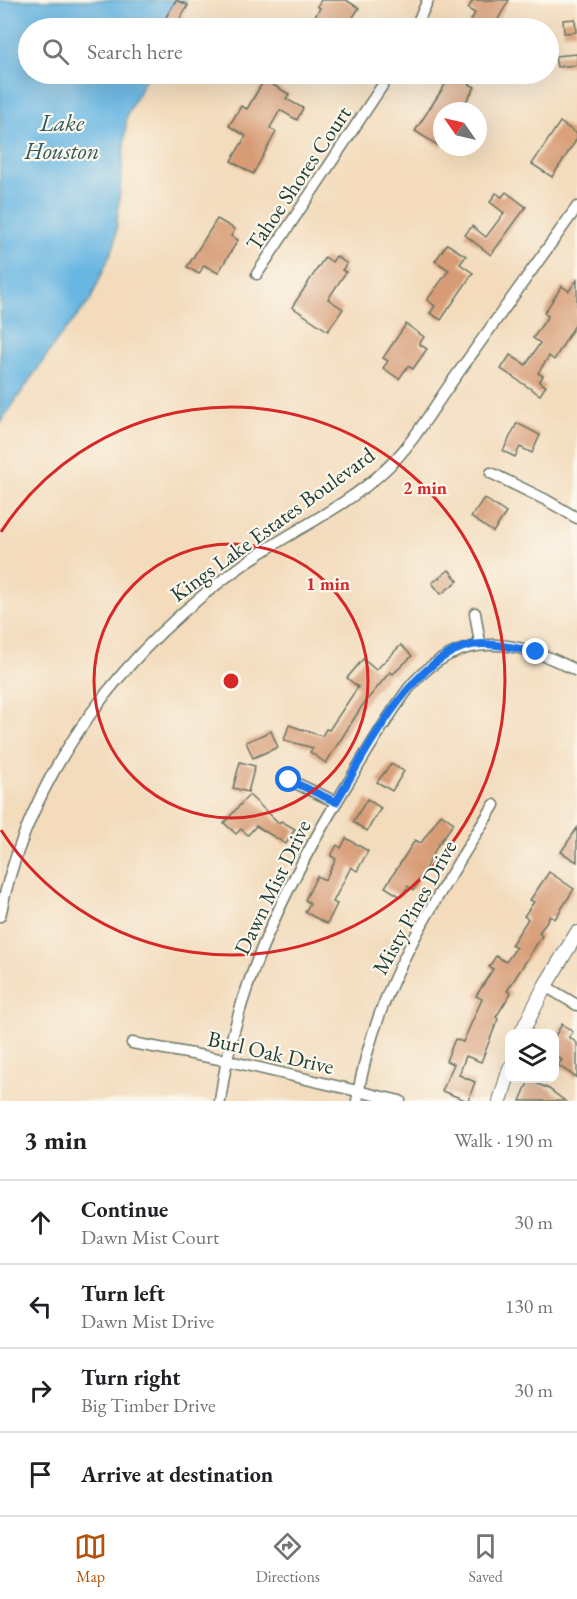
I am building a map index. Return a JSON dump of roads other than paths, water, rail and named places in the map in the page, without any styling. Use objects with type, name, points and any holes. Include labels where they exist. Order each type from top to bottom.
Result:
[{"type":"street","points":[[420,18],[428,0]]},
{"type":"street","name":"Tahoe Shores Court","points":[[257,274],[383,84]]},
{"type":"street","name":"Kings Lake Estates Boulevard","points":[[0,916],[5,890],[35,810],[53,772],[107,691],[168,624],[210,589],[252,558],[336,507],[388,467],[577,207]]},
{"type":"street","points":[[491,473],[577,518]]},
{"type":"street","points":[[475,614],[480,644],[536,652],[577,671]]},
{"type":"street","name":"Dawn Mist Drive","points":[[220,1101],[225,1060],[268,931],[298,869],[336,802],[404,694],[419,675],[446,656],[480,644]]},
{"type":"street","points":[[289,780],[336,802]]},
{"type":"street","name":"Misty Pines Drive","points":[[358,1096],[376,1025],[408,948],[494,805]]},
{"type":"street","points":[[524,1029],[545,986],[577,933]]},
{"type":"street","points":[[545,986],[577,1005]]},
{"type":"street","name":"Burl Oak Drive","points":[[132,1042],[225,1060],[358,1096],[400,1101]]},
{"type":"street","points":[[500,1101],[505,1083]]},
{"type":"water","name":"Lake Houston","points":[[0,0],[186,0],[176,18],[18,18],[18,84],[143,84],[127,115],[115,243],[90,301],[58,339],[0,423]]}]
